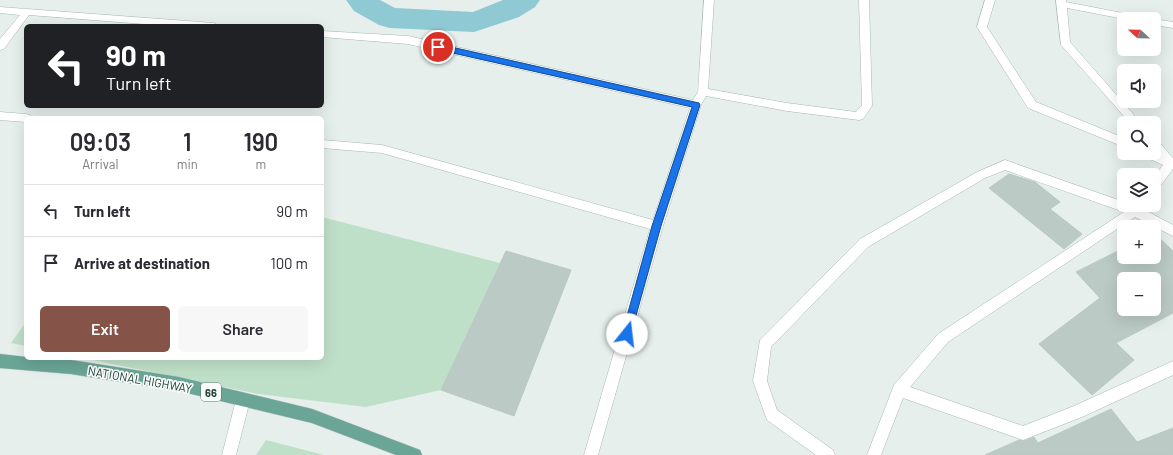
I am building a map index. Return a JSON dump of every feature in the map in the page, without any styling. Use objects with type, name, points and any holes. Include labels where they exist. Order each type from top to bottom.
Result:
[{"type":"main road","name":"NATIONAL HIGHWAY","points":[[0,361],[71,367],[164,382],[312,416],[415,455]]},
{"type":"street","points":[[591,455],[657,226],[696,105],[703,92],[709,0]]},
{"type":"street","points":[[703,92],[786,107],[859,116],[867,106],[864,0]]},
{"type":"street","points":[[990,0],[982,28],[1032,105],[1117,140]]},
{"type":"street","points":[[1117,14],[1061,2],[1065,43],[1130,116]]},
{"type":"street","points":[[0,10],[187,24]]},
{"type":"street","points":[[0,46],[26,12]]},
{"type":"street","points":[[1161,23],[1173,25]]},
{"type":"street","points":[[324,34],[408,40],[696,105]]},
{"type":"street","points":[[0,116],[24,118]]},
{"type":"street","points":[[324,144],[382,149],[657,226]]},
{"type":"street","points":[[1161,152],[1172,164]]},
{"type":"street","points":[[1161,159],[1172,164]]},
{"type":"street","points":[[1161,177],[1172,164]]},
{"type":"street","points":[[828,455],[772,415],[760,381],[765,344],[864,243],[981,174],[1005,165],[1117,201]]},
{"type":"street","points":[[874,455],[899,390],[943,338],[1131,212]]},
{"type":"street","points":[[1143,212],[1173,231]]},
{"type":"street","points":[[899,390],[1022,433],[1077,412],[1173,368]]},
{"type":"street","points":[[229,455],[243,400]]},
{"type":"green space","points":[[324,218],[500,263],[441,390],[366,407],[258,394],[93,360],[324,360]]},
{"type":"green space","points":[[24,325],[24,346],[11,343]]},
{"type":"green space","points":[[266,440],[324,455],[256,455]]},
{"type":"building","points":[[1009,174],[1035,182],[1060,202],[1050,209],[1082,234],[1064,249],[989,188]]},
{"type":"building","points":[[1161,240],[1173,251],[1173,313],[1116,343],[1134,360],[1092,395],[1039,344],[1100,298],[1076,272],[1117,252],[1117,264],[1161,264]]},
{"type":"building","points":[[506,251],[571,270],[514,416],[441,390]]},
{"type":"building","points":[[1111,409],[1137,442],[1173,428],[1173,455],[985,455],[1019,440],[1024,441],[1034,437],[1038,443]]},
{"type":"waterway","points":[[361,0],[364,4],[390,18],[474,22],[509,10],[525,0]]},
{"type":"route","points":[[438,47],[696,105],[657,226],[627,334]]}]
